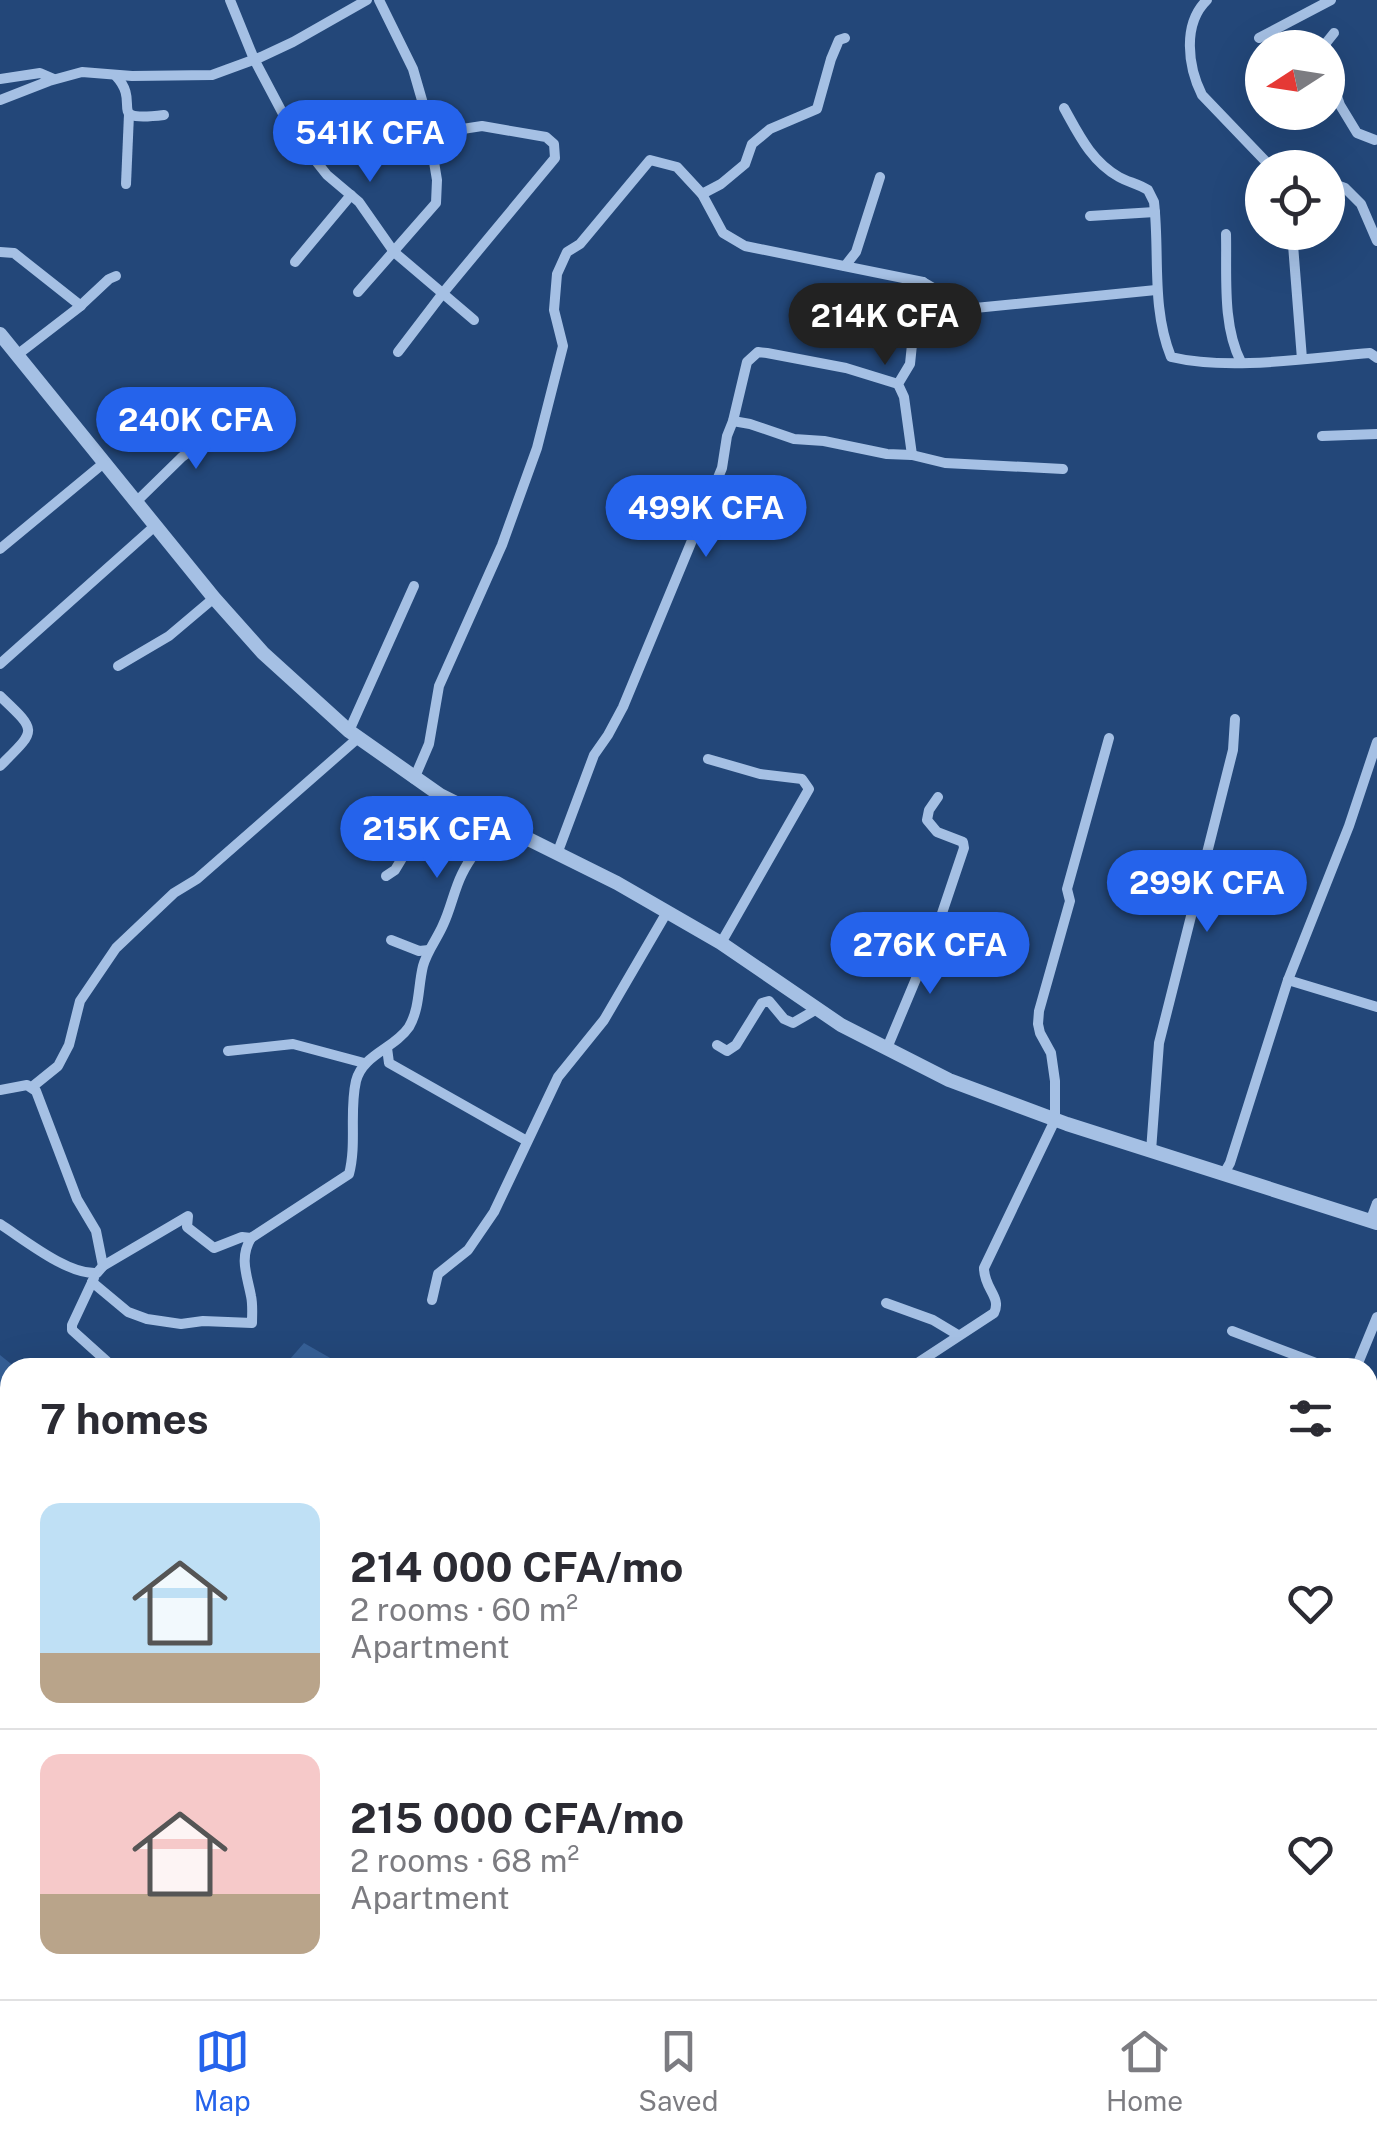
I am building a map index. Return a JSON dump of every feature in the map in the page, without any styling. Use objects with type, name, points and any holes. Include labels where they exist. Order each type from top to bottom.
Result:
[{"type":"street","points":[[230,0],[254,59],[304,146],[327,175],[359,202],[394,252],[474,320]]},
{"type":"street","points":[[0,100],[82,72],[212,74],[293,42],[367,0]]},
{"type":"street","points":[[358,292],[436,202],[437,180],[426,114],[413,69],[379,0]]},
{"type":"street","points":[[1207,0],[1192,24],[1190,45],[1195,80],[1202,95],[1255,150]]},
{"type":"street","points":[[1274,30],[1332,0]]},
{"type":"street","points":[[702,194],[745,164],[752,144],[770,129],[816,109],[831,59],[840,40],[845,38]]},
{"type":"street","points":[[0,78],[40,73],[54,79]]},
{"type":"street","points":[[115,75],[126,90],[129,114],[126,184]]},
{"type":"street","points":[[1064,108],[1088,150],[1104,167],[1148,190],[1155,212],[1156,290],[1170,357],[1242,362],[1370,352],[1376,355]]},
{"type":"street","points":[[1345,113],[1358,133],[1376,143]]},
{"type":"street","points":[[129,114],[136,118],[164,114]]},
{"type":"street","points":[[398,352],[555,158],[554,144],[546,137],[482,126],[430,134]]},
{"type":"street","points":[[414,779],[429,744],[439,686],[502,545],[537,448],[563,346],[554,310],[556,274],[567,252],[580,244],[650,160],[677,167],[702,194],[722,233],[745,246],[923,282],[974,308],[1156,290]]},
{"type":"street","points":[[846,266],[856,252],[880,177]]},
{"type":"street","points":[[1345,188],[1361,204],[1377,242]]},
{"type":"street","points":[[295,262],[351,194]]},
{"type":"street","points":[[1090,216],[1155,212]]},
{"type":"street","points":[[1226,234],[1228,307],[1234,349],[1242,362]]},
{"type":"street","points":[[1293,250],[1302,358]]},
{"type":"street","points":[[0,252],[14,253],[80,306]]},
{"type":"street","points":[[17,355],[116,276]]},
{"type":"street","points":[[898,384],[910,364],[923,282]]},
{"type":"street","points":[[0,334],[262,652],[354,735],[414,779],[617,883],[722,943],[841,1025],[949,1080],[1055,1120],[1374,1221],[1377,1203]]},
{"type":"street","points":[[557,854],[594,755],[623,708],[722,468],[747,362],[758,352],[846,368],[898,384],[904,397],[912,455]]},
{"type":"street","points":[[137,502],[182,457],[234,419]]},
{"type":"street","points":[[733,421],[794,439],[912,455],[944,464],[1063,469]]},
{"type":"street","points":[[1322,436],[1377,434]]},
{"type":"street","points":[[0,549],[106,462]]},
{"type":"street","points":[[0,664],[156,526]]},
{"type":"street","points":[[32,1087],[58,1066],[69,1045],[80,1000],[116,948],[354,735],[414,586]]},
{"type":"street","points":[[118,666],[169,636],[214,598]]},
{"type":"street","points":[[0,696],[27,722],[30,731],[28,738],[0,766]]},
{"type":"street","points":[[1152,1151],[1159,1043],[1233,750],[1235,718]]},
{"type":"street","points":[[925,1358],[997,1308],[998,1302],[984,1279],[984,1268],[1055,1120],[1051,1053],[1040,1033],[1039,1010],[1109,738]]},
{"type":"street","points":[[1228,1176],[1226,1170],[1288,980],[1349,826],[1377,742]]},
{"type":"street","points":[[708,759],[760,774],[802,779],[808,789],[722,943]]},
{"type":"street","points":[[386,876],[395,870],[440,795]]},
{"type":"street","points":[[887,1048],[936,931],[964,848],[963,842],[937,832],[926,820],[938,797]]},
{"type":"street","points":[[97,1274],[128,1312],[146,1320],[182,1324],[252,1322],[244,1250],[251,1238],[350,1174],[356,1080],[364,1064],[408,1027],[420,996],[423,966],[462,872],[499,824]]},
{"type":"street","points":[[432,1300],[438,1274],[468,1250],[494,1212],[558,1077],[604,1020],[666,912]]},
{"type":"street","points":[[392,940],[419,951],[430,950]]},
{"type":"street","points":[[1288,980],[1377,1007]]},
{"type":"street","points":[[718,1045],[726,1051],[736,1046],[762,1003],[769,1001],[784,1019],[793,1023],[817,1009]]},
{"type":"street","points":[[228,1050],[293,1044],[364,1064]]},
{"type":"street","points":[[387,1048],[390,1063],[527,1141]]},
{"type":"street","points":[[0,1090],[32,1087],[77,1199],[96,1231],[97,1274],[72,1330],[103,1358]]},
{"type":"street","points":[[0,1224],[70,1266],[97,1274],[188,1216],[187,1227],[214,1248],[242,1237],[251,1238]]},
{"type":"street","points":[[886,1303],[933,1320],[958,1336]]},
{"type":"street","points":[[1360,1358],[1377,1317]]},
{"type":"street","points":[[1232,1332],[1303,1358]]},
{"type":"shaded area","points":[[304,1343],[330,1358],[291,1358]]}]
